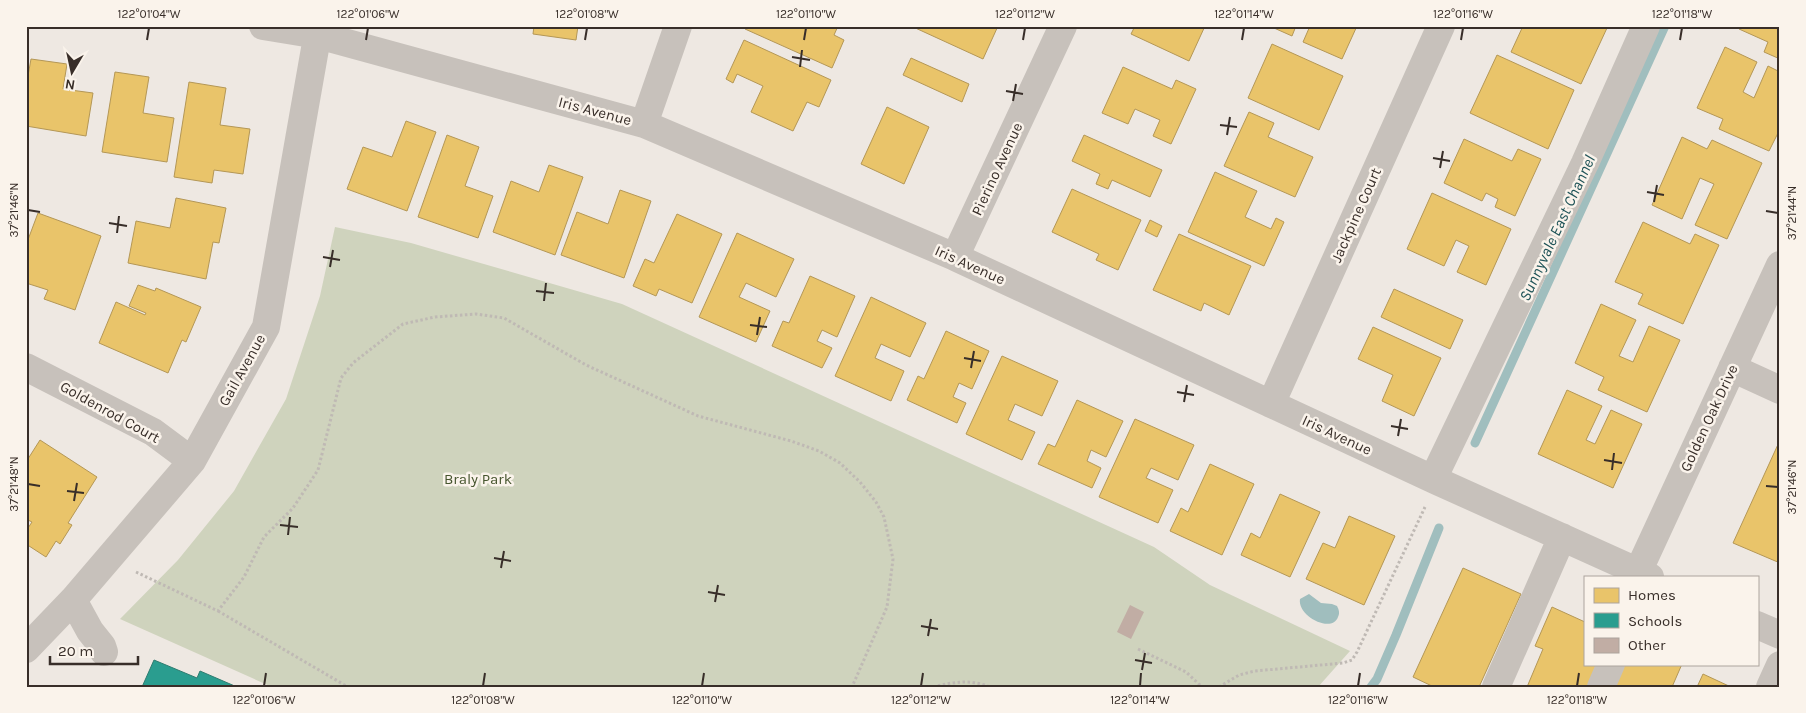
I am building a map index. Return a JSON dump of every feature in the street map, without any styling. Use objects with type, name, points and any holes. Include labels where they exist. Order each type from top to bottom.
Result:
[{"type":"street","name":"Iris Avenue","points":[[262,26],[318,31],[644,124],[955,258],[1435,480],[1644,574]]},
{"type":"street","points":[[644,124],[678,26]]},
{"type":"street","name":"Pierino Avenue","points":[[955,258],[1063,26]]},
{"type":"street","name":"Jackpine Court","points":[[1271,404],[1441,26]]},
{"type":"street","points":[[1435,480],[1585,163],[1646,26]]},
{"type":"street","name":"Gail Avenue","points":[[26,649],[73,600],[192,461],[266,327],[318,31]]},
{"type":"street","name":"Golden Oak Drive","points":[[1644,574],[1732,368],[1772,301],[1780,265]]},
{"type":"street","name":"Goldenrod Court","points":[[26,367],[153,432],[192,461]]},
{"type":"street","points":[[1732,368],[1780,390]]},
{"type":"street","points":[[1496,687],[1562,537]]},
{"type":"street","points":[[73,600],[104,652]]},
{"type":"street","points":[[1758,625],[1780,635]]},
{"type":"street","points":[[1770,687],[1780,665]]},
{"type":"street","points":[[1601,687],[1610,666]]},
{"type":"path","points":[[218,611],[244,577],[254,553],[264,537],[293,508],[318,470],[342,378],[352,364],[403,324],[436,317],[476,314],[504,318],[586,365],[698,416],[791,441],[819,451],[840,463],[860,482],[876,502],[884,517],[893,559],[887,607],[852,687]]},
{"type":"path","points":[[1220,687],[1240,675],[1255,671],[1343,663],[1352,660],[1435,480]]},
{"type":"path","points":[[110,557],[145,577],[218,611],[348,687]]},
{"type":"path","points":[[1138,649],[1186,672],[1202,687]]},
{"type":"path","points":[[933,687],[958,681],[982,683],[990,687]]},
{"type":"green space","name":"Braly Park","points":[[335,227],[411,243],[622,304],[1154,547],[1210,585],[1350,651],[1318,687],[272,687],[120,619],[178,560],[234,491],[286,399],[320,296]]},
{"type":"water","points":[[1309,594],[1321,603],[1337,606],[1339,614],[1335,622],[1323,623],[1309,617],[1301,605],[1300,599]]},
{"type":"building: Homes","points":[[534,26],[578,26],[576,40],[533,34]]},
{"type":"building: Homes","points":[[746,26],[838,26],[834,35],[844,40],[832,68],[745,29]]},
{"type":"building: Homes","points":[[911,26],[998,26],[983,59]]},
{"type":"building: Homes","points":[[1135,26],[1205,26],[1189,61],[1131,34]]},
{"type":"building: Homes","points":[[1275,26],[1296,26],[1292,36],[1274,28]]},
{"type":"building: Homes","points":[[1310,26],[1357,26],[1342,59],[1303,42]]},
{"type":"building: Homes","points":[[1523,26],[1602,26],[1607,28],[1581,84],[1511,52]]},
{"type":"building: Homes","points":[[1741,26],[1780,26],[1780,59],[1764,52],[1768,42],[1739,29]]},
{"type":"building: Homes","points":[[744,40],[831,80],[819,107],[807,102],[793,131],[751,112],[763,86],[737,74],[733,83],[726,79]]},
{"type":"building: Homes","points":[[1272,44],[1343,76],[1319,130],[1248,98]]},
{"type":"building: Homes","points":[[1725,47],[1757,62],[1743,92],[1754,98],[1768,66],[1780,72],[1780,129],[1769,151],[1719,129],[1723,119],[1697,108]]},
{"type":"building: Homes","points":[[1497,55],[1574,90],[1548,149],[1470,113]]},
{"type":"building: Homes","points":[[911,58],[969,84],[962,102],[903,75]]},
{"type":"building: Homes","points":[[31,59],[67,64],[63,89],[93,93],[86,136],[26,126],[26,87]]},
{"type":"building: Homes","points":[[1123,67],[1172,89],[1176,80],[1196,89],[1171,144],[1153,136],[1160,120],[1135,109],[1128,124],[1102,113]]},
{"type":"building: Homes","points":[[115,72],[149,77],[143,113],[174,118],[167,162],[102,152]]},
{"type":"building: Homes","points":[[189,82],[226,88],[220,125],[250,129],[243,174],[214,170],[212,183],[174,177]]},
{"type":"building: Homes","points":[[887,107],[929,127],[904,184],[861,164]]},
{"type":"building: Homes","points":[[1249,112],[1274,123],[1268,137],[1313,157],[1295,197],[1224,166]]},
{"type":"building: Homes","points":[[406,121],[436,132],[407,211],[347,189],[363,147],[392,157]]},
{"type":"building: Homes","points":[[447,135],[479,147],[465,186],[493,196],[478,238],[418,217]]},
{"type":"building: Homes","points":[[1084,135],[1162,170],[1150,197],[1112,180],[1108,189],[1096,184],[1100,174],[1072,161]]},
{"type":"building: Homes","points":[[1682,137],[1707,149],[1712,140],[1762,163],[1727,239],[1695,225],[1714,184],[1700,178],[1682,219],[1652,205]]},
{"type":"building: Homes","points":[[1464,139],[1512,161],[1518,149],[1541,159],[1515,216],[1495,207],[1498,199],[1486,193],[1482,201],[1444,183]]},
{"type":"building: Homes","points":[[549,165],[583,177],[555,255],[493,232],[511,181],[539,192]]},
{"type":"building: Homes","points":[[1215,172],[1257,191],[1245,217],[1271,229],[1276,218],[1284,222],[1264,266],[1188,232]]},
{"type":"building: Homes","points":[[1072,189],[1141,220],[1118,270],[1096,260],[1099,254],[1052,232]]},
{"type":"building: Homes","points":[[620,190],[651,201],[624,278],[561,255],[577,212],[608,224]]},
{"type":"building: Homes","points":[[1432,193],[1511,229],[1486,285],[1457,272],[1469,246],[1456,240],[1444,266],[1407,249]]},
{"type":"building: Homes","points":[[176,198],[226,208],[219,243],[213,242],[206,279],[128,263],[136,221],[170,228]]},
{"type":"building: Homes","points":[[38,213],[101,236],[75,310],[44,299],[48,290],[26,283],[26,245]]},
{"type":"building: Homes","points":[[677,214],[722,234],[692,303],[659,289],[656,296],[633,286],[645,259],[654,263]]},
{"type":"building: Homes","points":[[1150,220],[1162,226],[1157,237],[1145,231]]},
{"type":"building: Homes","points":[[1643,222],[1690,244],[1695,234],[1719,245],[1683,324],[1638,304],[1643,294],[1615,282]]},
{"type":"building: Homes","points":[[737,233],[794,259],[776,297],[746,283],[739,297],[770,311],[756,342],[699,317]]},
{"type":"building: Homes","points":[[1179,234],[1251,266],[1229,315],[1204,303],[1201,311],[1153,290]]},
{"type":"building: Homes","points":[[810,276],[855,296],[837,337],[822,330],[817,341],[832,348],[822,368],[772,346],[783,321],[789,323]]},
{"type":"building: Homes","points":[[138,285],[155,291],[156,288],[201,307],[186,342],[182,340],[168,373],[99,343],[116,302],[145,315],[146,313],[129,306]]},
{"type":"building: Homes","points":[[1394,289],[1463,320],[1450,349],[1381,317]]},
{"type":"building: Homes","points":[[871,297],[926,323],[910,357],[881,344],[875,358],[904,371],[891,401],[835,376]]},
{"type":"building: Homes","points":[[1601,304],[1636,320],[1619,356],[1633,362],[1649,326],[1680,340],[1647,412],[1598,390],[1604,377],[1575,363]]},
{"type":"building: Homes","points":[[1373,327],[1441,358],[1414,416],[1382,401],[1393,375],[1358,359]]},
{"type":"building: Homes","points":[[946,331],[989,351],[972,389],[959,383],[953,397],[966,403],[957,423],[907,400],[918,376],[924,379]]},
{"type":"building: Homes","points":[[1002,356],[1058,381],[1042,416],[1015,404],[1008,420],[1035,432],[1022,460],[966,434]]},
{"type":"building: Homes","points":[[1567,390],[1602,406],[1586,440],[1595,444],[1611,410],[1642,424],[1613,488],[1538,454]]},
{"type":"building: Homes","points":[[1077,400],[1123,421],[1106,457],[1091,450],[1087,461],[1101,468],[1092,488],[1038,464],[1048,444],[1055,447]]},
{"type":"building: Homes","points":[[1135,419],[1194,445],[1178,480],[1151,468],[1146,478],[1173,490],[1158,523],[1099,497]]},
{"type":"building: Homes","points":[[40,440],[97,477],[68,523],[72,525],[60,544],[56,541],[46,557],[26,544],[26,531],[32,522],[26,519],[26,462]]},
{"type":"building: Homes","points":[[1780,440],[1780,563],[1733,543]]},
{"type":"building: Homes","points":[[1210,464],[1254,484],[1222,555],[1170,531],[1181,508],[1188,512]]},
{"type":"building: Homes","points":[[1280,494],[1320,512],[1290,577],[1241,555],[1251,533],[1260,538]]},
{"type":"building: Homes","points":[[1349,516],[1395,536],[1364,605],[1306,579],[1323,543],[1335,548]]},
{"type":"building: Homes","points":[[1463,568],[1521,594],[1479,687],[1434,687],[1413,677]]},
{"type":"building: Homes","points":[[1552,607],[1584,622],[1584,666],[1601,666],[1592,687],[1527,687],[1543,649],[1535,646]]},
{"type":"building: Homes","points":[[1621,666],[1681,666],[1672,687],[1611,687]]},
{"type":"building: Homes","points":[[1703,674],[1731,687],[1697,687]]},
{"type":"building: Schools","points":[[154,660],[197,678],[200,671],[237,687],[142,687]]},
{"type":"building: Other","points":[[1130,605],[1144,612],[1131,639],[1117,632]]},
{"type":"waterway","name":"Sunnyvale East Channel","points":[[1475,443],[1665,26]]},
{"type":"waterway","name":"Sunnyvale East Channel","points":[[1371,687],[1377,679],[1396,635],[1439,528]]}]
